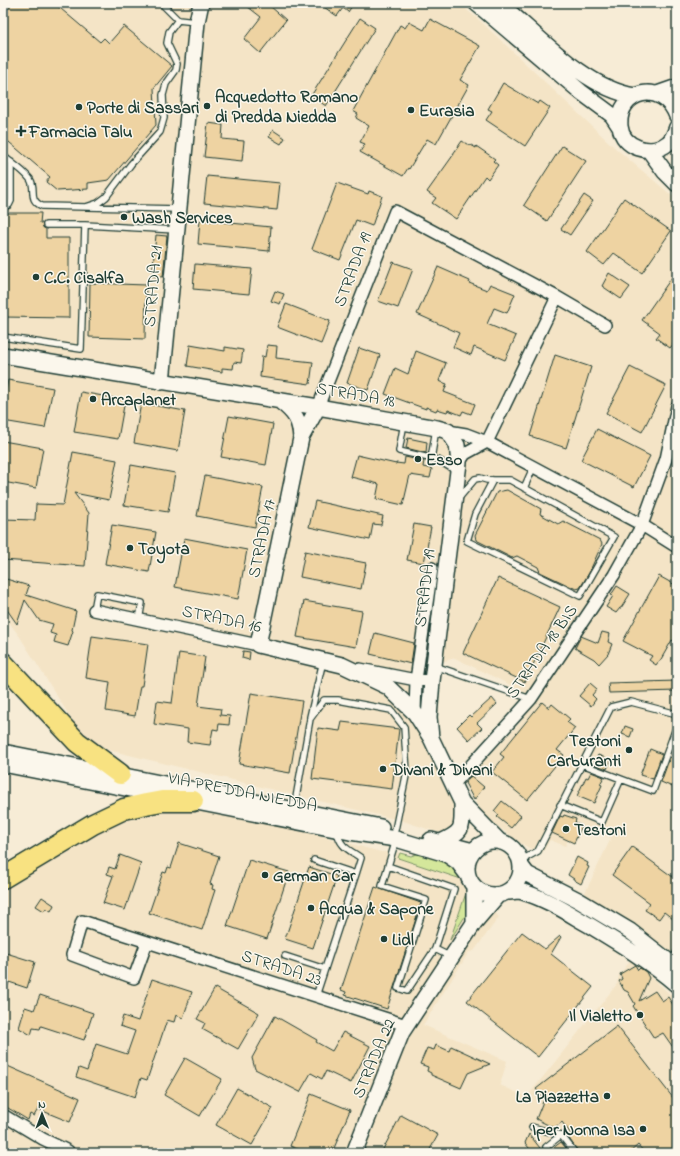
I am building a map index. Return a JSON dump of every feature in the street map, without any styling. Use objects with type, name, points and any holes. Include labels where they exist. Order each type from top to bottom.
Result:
[{"type":"highway","points":[[3,663],[77,742],[120,774]]},
{"type":"highway","points":[[3,878],[93,824],[124,809],[162,801],[193,801]]},
{"type":"main road","name":"STRADA 21","points":[[162,382],[196,22],[201,3]]},
{"type":"main road","points":[[476,3],[582,92],[612,115],[630,144],[639,149],[658,149],[667,144],[675,132]]},
{"type":"main road","points":[[499,3],[577,71],[604,87],[624,95],[635,96],[646,93],[657,94],[667,99],[674,107],[677,116]]},
{"type":"main road","points":[[657,94],[677,87]]},
{"type":"main road","points":[[620,127],[620,115],[625,104],[635,96]]},
{"type":"main road","points":[[675,132],[677,153]]},
{"type":"main road","points":[[649,150],[665,172],[677,184]]},
{"type":"main road","name":"STRADA 18","points":[[3,355],[442,429]]},
{"type":"main road","name":"STRADA 17","points":[[258,645],[301,438],[300,427],[296,417],[281,402]]},
{"type":"main road","name":"STRADA 17","points":[[301,438],[318,407]]},
{"type":"main road","name":"STRADA 19","points":[[442,429],[457,445],[459,468],[432,681],[422,715],[430,738],[454,785]]},
{"type":"main road","name":"STRADA 16","points":[[258,645],[342,665],[388,687],[422,715]]},
{"type":"main road","name":"VIA PREDDA NIEDDA","points":[[3,752],[120,774],[294,810],[395,835],[446,854],[458,862],[470,880]]},
{"type":"main road","name":"VIA PREDDA NIEDDA","points":[[3,764],[336,829],[395,835],[476,848]]},
{"type":"main road","points":[[454,785],[462,802],[500,842],[513,849],[527,874],[578,900],[630,931],[675,961]]},
{"type":"main road","points":[[441,842],[455,836],[460,830],[462,823],[462,802]]},
{"type":"main road","points":[[474,923],[468,862],[476,848],[478,819]]},
{"type":"main road","points":[[476,848],[493,841],[500,842]]},
{"type":"main road","points":[[503,894],[517,883],[521,872],[521,864]]},
{"type":"main road","points":[[470,880],[484,894],[503,894],[518,891],[557,906],[620,944],[677,985]]},
{"type":"main road","name":"STRADA 22","points":[[354,1153],[406,1025],[474,923],[503,894]]},
{"type":"street","name":"STRADA 19","points":[[318,407],[395,211],[556,297]]},
{"type":"street","points":[[459,468],[465,454],[487,442],[556,297],[605,325]]},
{"type":"street","name":"STRADA 18 BIS","points":[[454,785],[531,699],[614,575],[642,526],[666,459],[677,406]]},
{"type":"street","name":"STRADA 18","points":[[442,429],[466,434],[487,442],[642,526],[677,547]]},
{"type":"street","points":[[416,686],[432,568]]},
{"type":"street","name":"STRADA 16","points":[[94,610],[258,645]]},
{"type":"street","name":"STRADA 16","points":[[342,665],[416,686],[432,681]]},
{"type":"street","name":"STRADA 19","points":[[416,686],[422,715]]},
{"type":"street","name":"STRADA 23","points":[[146,942],[134,978],[72,955],[82,921],[406,1025]]},
{"type":"street","points":[[3,1115],[43,1139],[68,1151]]},
{"type":"lane","points":[[3,7],[7,3]]},
{"type":"lane","points":[[161,3],[178,20],[196,22]]},
{"type":"lane","points":[[86,207],[98,203],[106,197],[131,164],[160,132],[164,118],[163,95],[166,84],[176,70],[177,64],[167,43],[169,32],[178,20]]},
{"type":"lane","points":[[3,156],[31,180],[33,186],[33,197],[37,203],[42,206],[178,209]]},
{"type":"lane","points":[[3,207],[9,205],[11,201],[11,162]]},
{"type":"lane","points":[[46,225],[85,225],[176,230]]},
{"type":"lane","points":[[3,336],[81,349],[85,225]]},
{"type":"lane","points":[[404,422],[399,451],[431,458],[459,468]]},
{"type":"lane","points":[[431,458],[442,429]]},
{"type":"lane","points":[[524,488],[533,468]]},
{"type":"lane","points":[[454,505],[476,479],[510,480],[614,537],[580,596],[467,541],[475,514],[493,480]]},
{"type":"lane","points":[[94,610],[97,594],[142,603],[139,620]]},
{"type":"lane","points":[[294,810],[310,719],[323,661]]},
{"type":"lane","points":[[434,666],[531,699]]},
{"type":"lane","points":[[310,719],[324,700],[338,700],[391,710],[404,727],[407,771],[395,835],[382,886],[426,900],[398,988],[407,991],[435,949],[454,889],[388,866]]},
{"type":"lane","points":[[521,864],[538,851],[611,707],[631,702],[677,714]]},
{"type":"lane","points":[[582,764],[653,791],[677,725]]},
{"type":"lane","points":[[560,805],[602,822],[621,779]]},
{"type":"lane","points":[[316,996],[361,858],[343,846],[339,840],[336,829]]},
{"type":"lane","points":[[314,860],[356,874]]},
{"type":"lane","points":[[435,949],[451,957]]},
{"type":"lane","points":[[285,956],[325,969]]},
{"type":"lane","points":[[532,1127],[561,1135],[575,1153]]},
{"type":"lane","points":[[551,1153],[546,1147],[561,1135]]},
{"type":"shaded area","points":[[3,3],[458,3],[478,19],[614,147],[677,200],[677,956],[635,925],[584,895],[611,838],[582,826],[574,843],[568,841],[565,846],[550,840],[542,853],[521,843],[485,817],[465,781],[520,723],[537,698],[455,658],[413,670],[407,712],[416,722],[459,818],[453,832],[440,833],[403,821],[100,748],[82,736],[20,637],[3,614]]},
{"type":"shaded area","points":[[198,809],[314,834],[381,852],[400,853],[411,856],[419,853],[457,870],[467,890],[483,900],[499,917],[474,951],[469,952],[423,1025],[507,1061],[500,1085],[527,1097],[617,984],[619,975],[632,959],[677,1001],[677,1153],[3,1153],[3,884],[61,851],[139,810]]},
{"type":"green space","points":[[400,853],[411,856],[419,853],[450,864],[457,870],[461,879],[398,858]]},
{"type":"green space","points":[[467,890],[469,910],[450,940]]},
{"type":"building","name":"Porte di Sassari","points":[[11,3],[54,3],[100,42],[104,38],[109,43],[124,26],[172,66],[154,88],[156,125],[109,180],[88,183],[88,189],[57,191],[46,182],[50,177],[3,137],[3,11],[10,6]]},
{"type":"building","points":[[243,3],[272,3],[270,6],[286,20],[260,53],[244,39],[261,17]]},
{"type":"building","points":[[318,3],[354,3],[348,12],[343,8],[337,16]]},
{"type":"building","points":[[360,18],[375,28],[326,106],[311,96]]},
{"type":"building","name":"Eurasia","points":[[430,19],[480,46],[460,80],[469,85],[436,144],[427,139],[409,169],[408,168],[403,176],[360,152],[365,144],[360,142],[369,126],[356,118],[358,114],[353,111],[400,25],[405,28],[409,22],[424,30]]},
{"type":"building","points":[[503,83],[538,104],[540,101],[550,108],[525,146],[486,120],[492,111],[488,109]]},
{"type":"building","points":[[208,123],[223,125],[222,139],[244,141],[242,161],[204,157]]},
{"type":"building","points":[[273,130],[285,138],[281,144],[269,137]]},
{"type":"building","points":[[462,141],[470,146],[471,145],[476,148],[476,146],[495,159],[493,161],[498,165],[488,179],[485,176],[456,219],[432,203],[436,198],[427,192]]},
{"type":"building","points":[[562,146],[586,161],[547,221],[524,205]]},
{"type":"building","points":[[207,176],[280,183],[277,210],[204,203]]},
{"type":"building","points":[[337,183],[368,194],[369,191],[382,196],[372,226],[356,220],[340,260],[312,249]]},
{"type":"building","points":[[584,195],[593,201],[570,235],[561,229]]},
{"type":"building","points":[[624,198],[671,231],[642,273],[614,253],[604,265],[587,252]]},
{"type":"building","name":"C.C. Cisalfa","points":[[3,213],[41,213],[40,223],[42,223],[43,227],[46,229],[46,238],[69,238],[69,318],[3,317]]},
{"type":"building","points":[[200,220],[271,227],[269,251],[198,244]]},
{"type":"building","points":[[156,235],[167,236],[163,277],[152,276]]},
{"type":"building","points":[[393,262],[413,269],[398,308],[378,301]]},
{"type":"building","points":[[195,264],[252,269],[249,294],[193,289]]},
{"type":"building","points":[[438,267],[470,281],[469,283],[487,290],[490,284],[515,294],[507,313],[494,308],[487,324],[516,336],[505,360],[474,347],[471,355],[453,347],[459,333],[417,314]]},
{"type":"building","points":[[677,270],[677,345],[674,343],[670,348],[656,338],[660,333],[642,320]]},
{"type":"building","points":[[609,273],[630,287],[621,299],[602,286]]},
{"type":"building","points":[[90,283],[146,285],[145,339],[89,337]]},
{"type":"building","points":[[275,291],[284,294],[280,304],[271,301]]},
{"type":"building","points":[[286,304],[330,321],[321,344],[277,327]]},
{"type":"building","points":[[190,345],[225,351],[225,347],[243,350],[241,363],[234,362],[233,369],[222,368],[222,372],[187,366]]},
{"type":"building","points":[[267,345],[277,346],[276,358],[313,362],[310,384],[260,377],[262,356],[265,357]]},
{"type":"building","points":[[359,348],[380,355],[368,390],[347,383]]},
{"type":"building","points":[[416,351],[446,363],[439,381],[447,384],[444,392],[475,404],[471,414],[463,411],[461,415],[448,410],[447,412],[437,409],[436,411],[426,407],[426,409],[385,394],[395,368],[408,374]]},
{"type":"building","points":[[555,355],[591,367],[566,448],[530,436]]},
{"type":"building","points":[[630,367],[666,385],[642,432],[606,413]]},
{"type":"building","points":[[8,380],[53,388],[45,428],[3,421],[3,408]]},
{"type":"building","points":[[81,392],[125,400],[118,439],[74,432]]},
{"type":"building","points":[[141,403],[185,411],[178,451],[134,443]]},
{"type":"building","points":[[229,416],[273,424],[266,465],[221,457]]},
{"type":"building","points":[[597,429],[650,456],[634,487],[581,460]]},
{"type":"building","points":[[408,438],[427,442],[426,453],[406,448]]},
{"type":"building","points":[[3,441],[43,448],[36,488],[3,482]]},
{"type":"building","points":[[73,452],[117,460],[109,500],[74,493],[89,513],[85,566],[3,560],[3,519],[35,520],[36,504],[63,505]]},
{"type":"building","points":[[357,455],[396,464],[404,464],[405,457],[424,461],[423,467],[432,469],[430,478],[410,475],[403,505],[376,499],[379,484],[351,477]]},
{"type":"building","points":[[131,465],[175,473],[168,512],[124,505]]},
{"type":"building","points":[[205,476],[263,487],[255,527],[197,516]]},
{"type":"building","points":[[507,490],[541,509],[540,514],[558,524],[563,521],[600,540],[602,544],[589,573],[580,588],[576,589],[540,572],[538,567],[517,556],[512,558],[476,540],[475,535],[497,492]]},
{"type":"building","points":[[315,501],[383,516],[381,525],[373,524],[370,540],[309,527]]},
{"type":"building","points":[[414,524],[431,527],[424,563],[407,560]]},
{"type":"building","name":"Toyota","points":[[112,525],[156,532],[149,572],[105,564]]},
{"type":"building","points":[[184,538],[247,550],[238,599],[175,587]]},
{"type":"building","points":[[305,551],[366,563],[361,589],[300,577]]},
{"type":"building","points":[[659,576],[677,586],[677,643],[672,640],[660,661],[656,665],[649,660],[652,656],[623,641]]},
{"type":"building","points":[[3,578],[29,586],[26,595],[76,611],[73,631],[68,646],[54,642],[56,635],[50,633],[53,624],[39,620],[25,600],[17,624],[3,604]]},
{"type":"building","points":[[498,578],[560,607],[525,682],[463,653]]},
{"type":"building","points":[[617,586],[630,594],[616,613],[606,607]]},
{"type":"building","points":[[304,601],[362,611],[356,647],[297,637]]},
{"type":"building","points":[[602,632],[610,634],[608,642],[612,644],[608,654],[599,664],[594,659],[575,648],[581,636],[598,643]]},
{"type":"building","points":[[375,633],[414,643],[411,664],[370,654]]},
{"type":"building","points":[[92,636],[148,644],[142,686],[140,686],[135,716],[106,711],[110,682],[86,678]]},
{"type":"building","points":[[243,651],[250,652],[249,660],[242,658]]},
{"type":"building","points":[[179,653],[205,657],[198,706],[221,709],[220,715],[230,716],[229,725],[219,724],[218,730],[213,729],[210,745],[187,742],[188,729],[154,724],[157,701],[172,703]]},
{"type":"building","points":[[677,681],[677,691],[609,693],[608,683]]},
{"type":"building","points":[[590,683],[597,689],[592,695],[596,699],[591,706],[579,696]]},
{"type":"building","points":[[251,693],[302,701],[290,773],[239,764]]},
{"type":"building","points":[[492,698],[497,704],[477,723],[482,728],[469,740],[457,727],[469,715],[471,717]]},
{"type":"building","points":[[542,702],[549,708],[552,704],[570,719],[567,722],[575,728],[557,750],[564,755],[527,800],[492,772],[504,757],[500,754]]},
{"type":"building","points":[[342,722],[399,729],[392,789],[312,779],[318,728],[340,731]]},
{"type":"building","points":[[625,726],[633,729],[630,737],[622,734]]},
{"type":"building","points":[[650,749],[662,754],[653,779],[640,775]]},
{"type":"building","points":[[598,755],[611,760],[607,769],[594,764]]},
{"type":"building","points":[[670,757],[677,759],[677,789],[661,782]]},
{"type":"building","points":[[591,772],[604,777],[600,784],[602,785],[594,803],[577,796],[586,777],[588,778]]},
{"type":"building","points":[[471,776],[484,787],[474,800],[465,783]]},
{"type":"building","points":[[502,801],[521,816],[511,828],[497,817],[499,815],[494,811]]},
{"type":"building","name":"Testoni","points":[[564,815],[576,819],[575,823],[582,826],[574,843],[552,833],[560,816],[563,817]]},
{"type":"building","points":[[179,843],[219,856],[210,884],[213,885],[212,889],[215,890],[202,930],[149,913],[163,872],[166,873],[168,867],[171,868]]},
{"type":"building","points":[[632,847],[677,880],[677,913],[673,919],[664,912],[659,919],[645,910],[650,903],[612,875]]},
{"type":"building","points":[[120,855],[141,863],[125,910],[103,903],[113,876],[107,874],[109,867],[115,869]]},
{"type":"building","points":[[577,857],[588,863],[587,866],[589,867],[581,884],[568,875]]},
{"type":"building","points":[[249,860],[289,872],[267,939],[227,926]]},
{"type":"building","name":"Acqua & Sapone","points":[[309,867],[337,876],[313,948],[285,939]]},
{"type":"building","name":"Lidl","points":[[375,887],[421,903],[387,1009],[345,995],[346,992],[341,990]]},
{"type":"building","points":[[42,897],[54,905],[51,911],[46,908],[44,911],[36,906]]},
{"type":"building","points":[[522,932],[545,949],[560,936],[561,937],[551,954],[593,987],[538,1057],[467,1001]]},
{"type":"building","points":[[3,952],[35,962],[27,988],[9,982],[4,996],[3,996]]},
{"type":"building","points":[[635,965],[638,970],[640,968],[646,972],[649,978],[639,1001],[655,991],[662,1001],[668,997],[677,1011],[677,1053],[663,1033],[654,1038],[633,1006],[635,1004],[628,992],[624,990],[619,981],[622,979],[620,974]]},
{"type":"building","points":[[152,979],[192,992],[183,1018],[176,1015],[174,1022],[167,1020],[147,1080],[141,1078],[135,1097],[76,1077],[79,1068],[87,1071],[96,1044],[127,1054],[135,1031],[120,1026],[123,1016],[138,1021]]},
{"type":"building","points":[[215,988],[259,1013],[238,1049],[202,1029],[205,1023],[197,1019]]},
{"type":"building","points":[[40,995],[93,1013],[84,1040],[41,1026],[40,1029],[33,1028],[31,1035],[19,1028],[25,1007],[34,1010]]},
{"type":"building","points":[[275,1016],[317,1040],[316,1042],[332,1051],[343,1032],[370,1046],[351,1083],[326,1071],[322,1079],[311,1073],[300,1092],[255,1069],[252,1058]]},
{"type":"building","name":"La Piazzetta","points":[[617,1026],[677,1103],[677,1153],[645,1153],[638,1145],[629,1153],[579,1153],[568,1137],[571,1134],[562,1122],[554,1128],[536,1119],[544,1099],[536,1089]]},
{"type":"building","points":[[436,1045],[449,1051],[451,1046],[490,1064],[468,1073],[461,1088],[431,1075],[431,1073],[427,1071],[428,1067],[420,1064],[427,1048],[434,1050]]},
{"type":"building","points":[[185,1058],[222,1079],[200,1116],[164,1095]]},
{"type":"building","points":[[3,1064],[80,1098],[70,1122],[38,1109],[34,1116],[30,1114],[28,1120],[3,1105]]},
{"type":"building","points":[[237,1088],[273,1108],[252,1145],[216,1125]]},
{"type":"building","points":[[311,1094],[350,1110],[332,1153],[308,1153],[290,1146]]},
{"type":"building","points":[[401,1115],[438,1135],[428,1153],[381,1153]]},
{"type":"building","points":[[529,1134],[540,1148],[535,1153],[533,1153],[525,1143]]},
{"type":"building","points":[[561,1142],[570,1153],[556,1153],[553,1148]]},
{"type":"place","name":"Acquedotto Romano di Predda Niedda","points":[[207,106]]},
{"type":"place","name":"Porte di Sassari","points":[[79,107]]},
{"type":"place","name":"Eurasia","points":[[411,110]]},
{"type":"place","name":"Farmacia Talu","points":[[21,131]]},
{"type":"place","name":"Wash Services","points":[[124,217]]},
{"type":"place","name":"C.C. Cisalfa","points":[[36,277]]},
{"type":"place","name":"Arcaplanet","points":[[93,399]]},
{"type":"place","name":"Esso","points":[[418,459]]},
{"type":"place","name":"Toyota","points":[[130,548]]},
{"type":"place","name":"Testoni Carburanti","points":[[629,750]]},
{"type":"place","name":"Divani & Divani","points":[[383,769]]},
{"type":"place","name":"Testoni","points":[[566,829]]},
{"type":"place","name":"German Car","points":[[265,875]]},
{"type":"place","name":"Acqua & Sapone","points":[[311,908]]},
{"type":"place","name":"Lidl","points":[[384,939]]},
{"type":"place","name":"Il Vialetto","points":[[640,1015]]},
{"type":"place","name":"La Piazzetta","points":[[607,1096]]},
{"type":"place","name":"Iper Nonna Isa","points":[[643,1129]]}]
